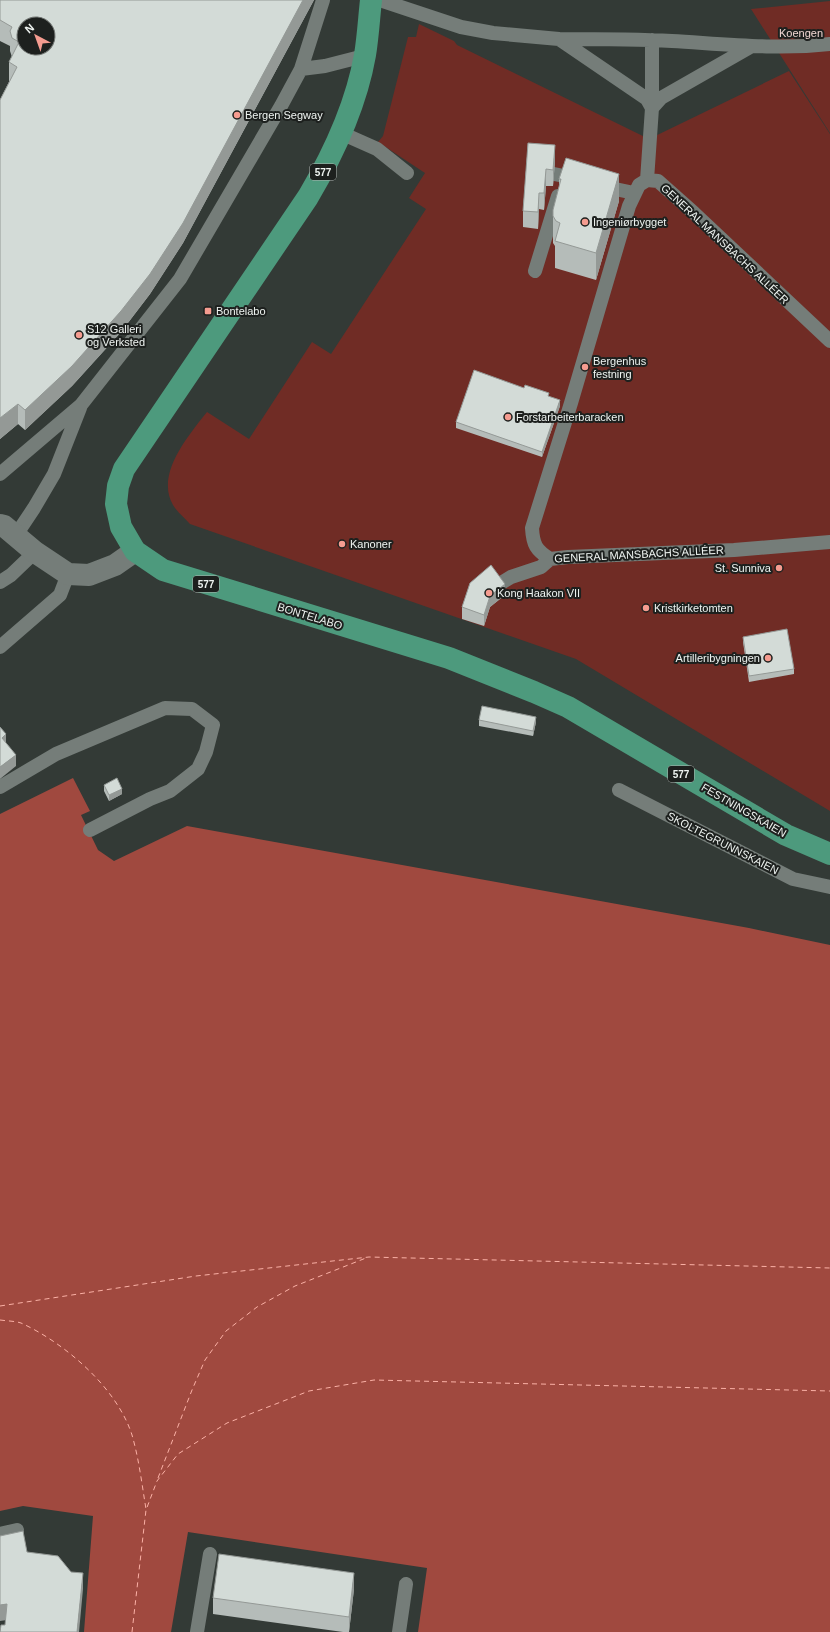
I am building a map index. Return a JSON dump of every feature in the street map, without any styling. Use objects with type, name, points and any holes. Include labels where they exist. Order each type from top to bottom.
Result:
[{"type":"main road","name":"BONTELABO","points":[[371,0],[364,56],[353,100],[341,133],[325,169],[308,197],[124,469],[118,486],[116,504],[121,526],[135,551],[163,570],[449,658],[534,692]]},
{"type":"main road","name":"FESTNINGSKAIEN","points":[[534,692],[568,707],[786,835],[830,854]]},
{"type":"street","points":[[8,530],[35,552],[68,574],[89,575],[114,565],[135,551]]},
{"type":"lane","points":[[0,474],[81,405],[180,279],[301,69],[322,0]]},
{"type":"lane","points":[[380,0],[461,27],[494,33],[559,39],[652,40],[752,46],[809,46],[830,44]]},
{"type":"lane","points":[[559,39],[647,99],[652,108]]},
{"type":"lane","points":[[647,180],[652,108],[652,40]]},
{"type":"lane","points":[[652,108],[661,98],[752,46]]},
{"type":"lane","points":[[301,69],[325,66],[364,56]]},
{"type":"lane","points":[[341,133],[377,149],[407,173]]},
{"type":"lane","points":[[535,271],[579,178],[634,194]]},
{"type":"lane","name":"GENERAL MANSBACHS ALLÉER","points":[[830,342],[694,213],[658,182],[647,180],[639,185],[634,194],[532,528],[533,540],[539,552],[550,559],[734,550],[830,542]]},
{"type":"lane","points":[[8,530],[34,508],[54,474],[81,405]]},
{"type":"lane","points":[[0,582],[11,575],[35,552]]},
{"type":"lane","points":[[498,585],[511,577],[541,567],[550,559]]},
{"type":"lane","points":[[0,647],[60,595],[68,574]]},
{"type":"lane","points":[[0,787],[56,754],[165,708],[192,709],[213,725],[206,752],[198,769],[170,791],[150,799],[90,830]]},
{"type":"lane","name":"SKOLTEGRUNNSKAIEN","points":[[619,790],[793,879],[830,887]]},
{"type":"lane","points":[[0,1534],[17,1530]]},
{"type":"lane","points":[[197,1632],[210,1554]]},
{"type":"lane","points":[[400,1632],[406,1584]]},
{"type":"green space","name":"Koengen","points":[[830,1],[830,133],[751,9]]},
{"type":"green space","name":"Bergenhus festning","points":[[419,24],[454,41],[457,45],[649,139],[789,71],[830,134],[830,811],[576,659],[190,524],[173,505],[169,493],[168,481],[171,468],[184,443],[207,412],[249,439],[312,342],[331,354],[426,209],[409,198],[425,173],[378,142],[383,136],[408,37],[416,37]]},
{"type":"shaded area","points":[[73,778],[90,811],[81,815],[98,850],[114,861],[187,826],[749,928],[830,945],[830,1632],[418,1632],[427,1568],[188,1532],[171,1632],[84,1632],[93,1516],[23,1506],[0,1511],[0,814]]},
{"type":"building","points":[[0,0],[303,0],[183,223],[150,274],[121,311],[72,366],[25,410],[18,404],[0,418],[0,100],[17,67],[9,62],[16,48],[16,56],[56,56],[56,16],[16,16],[16,40],[12,38],[10,31],[12,27],[0,20]]},
{"type":"building","points":[[528,143],[555,145],[553,170],[546,169],[544,193],[539,193],[538,212],[523,211]]},
{"type":"building","name":"Ingeniørbygget","points":[[566,158],[619,174],[596,253],[555,241],[560,223],[556,221],[553,216],[553,210],[561,179],[559,179]]},
{"type":"building","name":"Forstarbeiterbaracken","points":[[474,370],[524,388],[525,385],[549,393],[548,396],[560,400],[542,452],[456,422]]},
{"type":"building","points":[[491,565],[505,584],[490,596],[484,615],[462,607],[470,583]]},
{"type":"building","name":"Artilleribygningen","points":[[787,629],[794,669],[749,676],[743,637]]},
{"type":"building","points":[[482,706],[536,717],[533,731],[479,720]]},
{"type":"building","points":[[0,727],[6,734],[2,738],[16,755],[0,767]]},
{"type":"building","points":[[117,778],[122,789],[109,795],[104,785]]},
{"type":"building","points":[[23,1531],[27,1552],[58,1556],[71,1572],[83,1573],[77,1632],[0,1632],[1,1625],[5,1625],[7,1604],[0,1605],[0,1536]]},
{"type":"building","points":[[219,1554],[354,1573],[349,1617],[213,1598]]},
{"type":"ferry route","points":[[0,1306],[196,1276],[369,1257],[830,1268]]},
{"type":"ferry route","points":[[158,1478],[205,1360],[226,1331],[257,1307],[295,1286],[366,1258]]},
{"type":"ferry route","points":[[0,1320],[21,1323],[55,1342],[87,1369],[115,1400],[132,1435],[146,1509]]},
{"type":"ferry route","points":[[132,1632],[146,1510],[157,1481],[178,1454],[227,1423],[309,1391],[374,1380],[830,1391]]},
{"type":"place","name":"Bergen Segway","points":[[237,115]]},
{"type":"place","name":"Ingeniørbygget","points":[[585,222]]},
{"type":"place","name":"Bontelabo","points":[[208,311]]},
{"type":"place","name":"S12 Galleri og Verksted","points":[[79,335]]},
{"type":"place","name":"Bergenhus festning","points":[[585,367]]},
{"type":"place","name":"Forstarbeiterbaracken","points":[[508,417]]},
{"type":"place","name":"Kanoner","points":[[342,544]]},
{"type":"place","name":"St. Sunniva","points":[[779,568]]},
{"type":"place","name":"Kong Haakon VII","points":[[489,593]]},
{"type":"place","name":"Kristkirketomten","points":[[646,608]]},
{"type":"place","name":"Artilleribygningen","points":[[768,658]]}]
